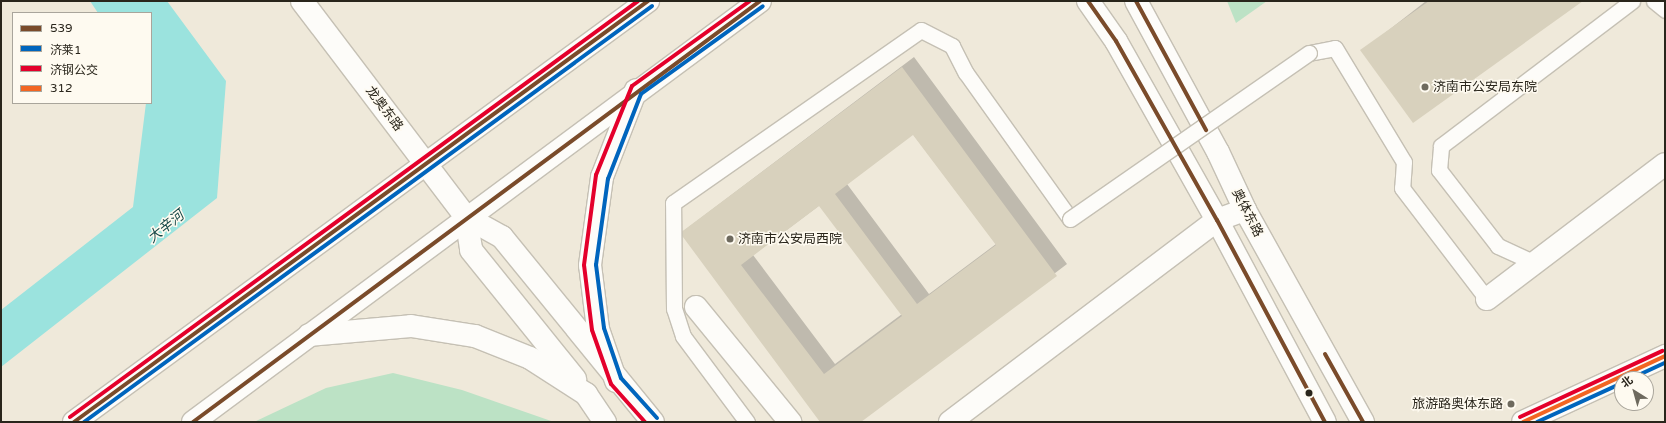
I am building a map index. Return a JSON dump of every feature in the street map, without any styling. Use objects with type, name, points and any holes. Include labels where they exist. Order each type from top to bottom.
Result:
[{"type":"main road","name":"龙奥东路","points":[[302,1],[466,217]]},
{"type":"main road","points":[[74,422],[424,163],[648,1]]},
{"type":"main road","points":[[193,422],[636,90],[760,1]]},
{"type":"main road","points":[[1088,1],[1116,41],[1217,220],[1325,422]]},
{"type":"main road","name":"奥体东路","points":[[1136,1],[1218,152],[1245,210],[1364,422]]},
{"type":"main road","points":[[616,381],[598,329],[590,265],[602,177],[636,90]]},
{"type":"main road","points":[[1486,299],[1661,175]]},
{"type":"main road","points":[[950,422],[1217,220],[1245,210]]},
{"type":"main road","points":[[466,217],[502,236],[616,381],[653,422]]},
{"type":"main road","points":[[466,217],[471,250],[586,394],[605,422]]},
{"type":"main road","points":[[696,307],[790,422]]},
{"type":"main road","points":[[309,335],[411,326],[475,336],[530,358],[586,394]]},
{"type":"main road","points":[[1523,422],[1665,356]]},
{"type":"lane","points":[[1535,263],[1498,246],[1439,170],[1441,146],[1632,1]]},
{"type":"lane","points":[[1654,1],[1665,10]]},
{"type":"lane","points":[[747,422],[682,336],[674,309],[673,203],[921,30],[952,46],[966,73],[1070,219],[1309,53],[1335,48],[1404,162],[1402,188],[1486,299]]},
{"type":"green space","points":[[1227,1],[1267,1],[1236,23]]},
{"type":"green space","points":[[393,373],[462,390],[554,422],[254,422],[326,388]]},
{"type":"water","name":"大辛河","points":[[90,1],[167,1],[226,81],[217,198],[1,367],[1,310],[133,207],[146,104],[152,104],[152,12],[97,12]]},
{"type":"building","name":"济南市公安局东院","points":[[1429,1],[1583,1],[1413,123],[1360,50]]},
{"type":"building","name":"济南市公安局西院","points":[[902,67],[1057,276],[861,422],[820,422],[680,233]],"holes":[[[913,135],[996,245],[917,304],[835,194]],[[819,206],[902,316],[824,374],[741,265]]]},
{"type":"transit line","name":"济钢公交","points":[[70,417],[638,1]]},
{"type":"transit line","name":"539","points":[[74,422],[648,1]]},
{"type":"transit line","name":"济钢公交","points":[[645,422],[611,384],[592,330],[584,265],[596,175],[632,86],[750,1]]},
{"type":"transit line","name":"539","points":[[193,422],[760,1]]},
{"type":"transit line","name":"539","points":[[1088,1],[1116,41],[1217,220],[1325,422]]},
{"type":"transit line","name":"539","points":[[1136,1],[1206,130]]},
{"type":"transit line","name":"济莱1","points":[[84,422],[652,6]]},
{"type":"transit line","name":"济莱1","points":[[657,418],[621,378],[604,328],[596,265],[608,179],[641,94],[763,6]]},
{"type":"transit line","name":"济钢公交","points":[[1520,417],[1662,351]]},
{"type":"transit line","name":"539","points":[[1325,354],[1363,422]]},
{"type":"transit line","name":"312","points":[[1523,422],[1665,356]]},
{"type":"transit line","name":"济莱1","points":[[1648,371],[1665,363]]},
{"type":"transit line","name":"济莱1","points":[[1537,422],[1614,387]]},
{"type":"place","name":"济南市公安局东院","points":[[1425,87]]},
{"type":"place","name":"济南市公安局西院","points":[[730,239]]},
{"type":"place","name":"旅游路奥体东路","points":[[1511,404]]}]
